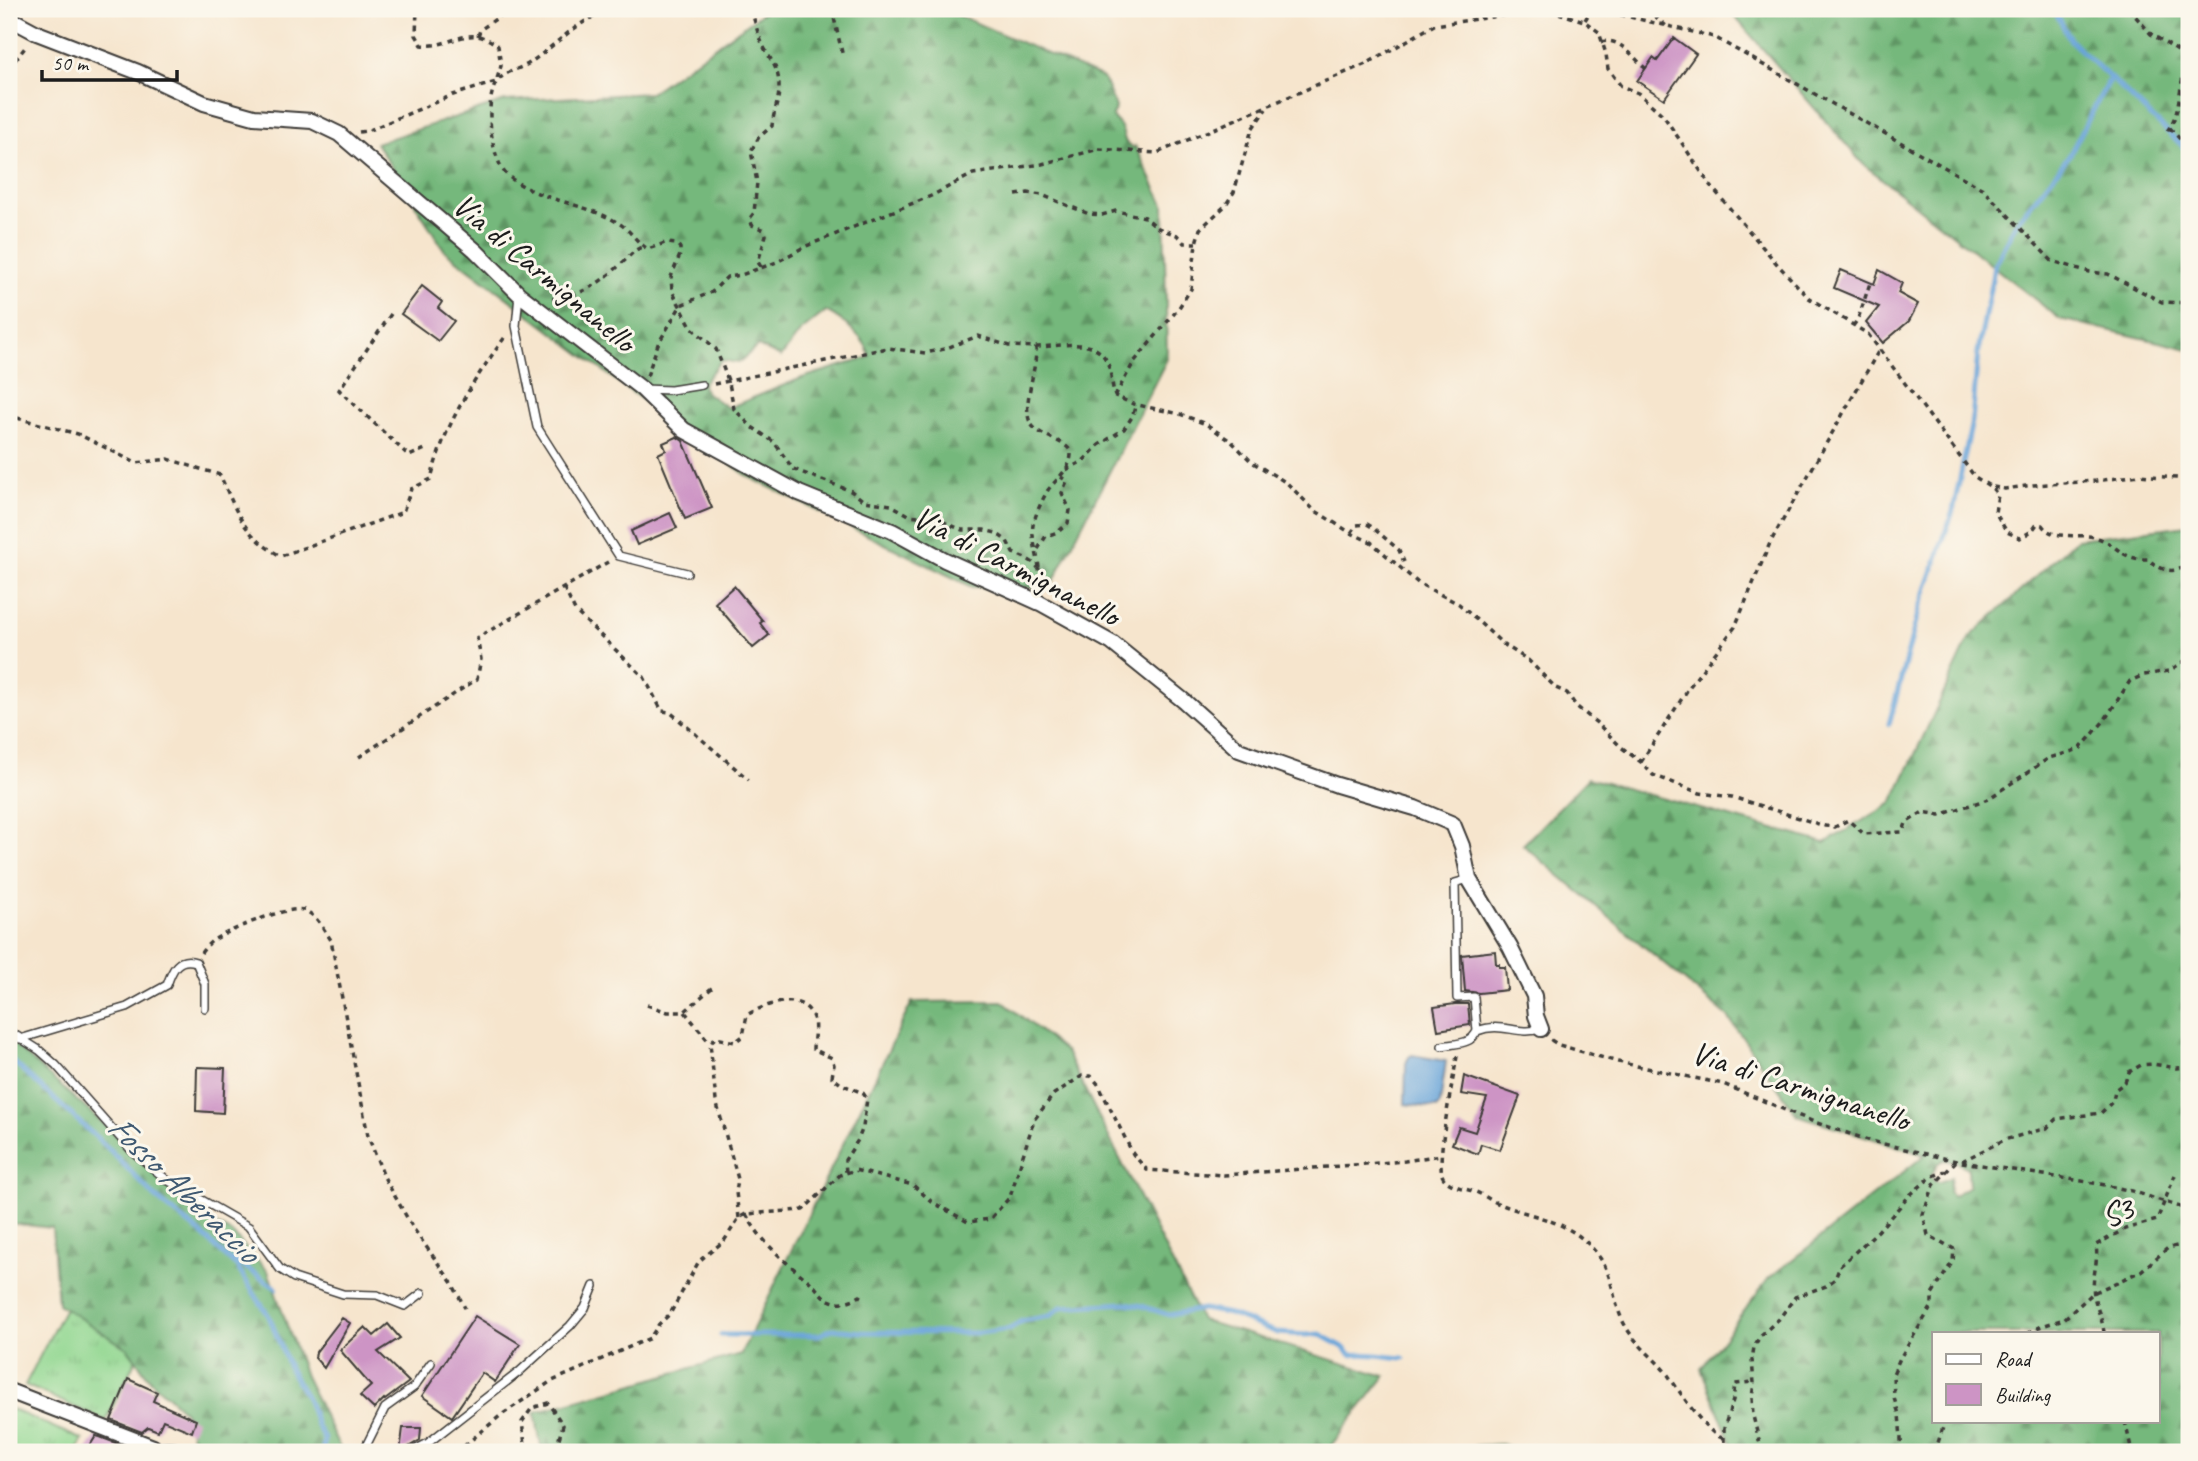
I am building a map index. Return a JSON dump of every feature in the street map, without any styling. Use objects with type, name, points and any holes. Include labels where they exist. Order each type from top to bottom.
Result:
[{"type":"street","name":"Via di Carmignanello","points":[[9,18],[37,33],[138,72],[204,103],[254,117],[312,121],[339,134],[475,250],[519,295],[642,389],[684,430],[799,493],[892,531],[945,561],[1040,603],[1112,643],[1184,701],[1239,751],[1337,785],[1415,808],[1453,824],[1462,846],[1469,879],[1510,947],[1534,996],[1536,1016],[1541,1029]]},
{"type":"street","points":[[9,1391],[146,1450]]},
{"type":"lane","points":[[519,295],[517,321],[537,427],[619,556],[687,573]]},
{"type":"lane","points":[[642,389],[671,390],[702,385]]},
{"type":"lane","points":[[1442,1045],[1474,1038],[1477,1031],[1474,998],[1457,998],[1455,883],[1469,879]]},
{"type":"lane","points":[[20,1040],[127,1007],[167,985],[172,971],[180,961],[196,962],[205,984],[205,1008]]},
{"type":"lane","points":[[1477,1031],[1490,1026],[1526,1033],[1541,1029]]},
{"type":"lane","points":[[9,1031],[39,1050],[56,1065],[131,1150],[167,1180],[249,1227],[280,1269],[294,1278],[304,1284],[343,1294],[377,1295],[405,1306],[422,1293]]},
{"type":"lane","points":[[411,1452],[428,1443],[519,1372],[570,1326],[584,1308],[594,1286]]},
{"type":"lane","points":[[363,1452],[385,1408],[414,1387],[431,1363]]},
{"type":"lane","points":[[146,1450],[175,1449],[195,1452]]},
{"type":"path","points":[[417,9],[416,35],[422,45],[434,46],[464,36],[486,36],[498,46],[501,66],[489,103],[497,160],[506,174],[527,188],[620,224],[648,248],[674,242],[680,248],[670,286],[692,328],[716,349],[729,383],[734,409],[752,427],[774,442],[793,469],[851,491],[864,501],[891,505],[909,514],[935,518],[962,530],[996,533],[1007,541],[1013,553],[1035,561],[1043,576],[1040,603]]},
{"type":"path","points":[[478,36],[480,30],[510,9]]},
{"type":"path","points":[[339,134],[367,131],[453,94],[496,82],[527,64],[581,22],[612,9]]},
{"type":"path","points":[[761,267],[758,262],[766,235],[764,230],[752,225],[750,218],[754,213],[757,182],[751,156],[759,137],[772,126],[773,115],[778,106],[779,87],[774,61],[767,53],[752,11],[764,9]]},
{"type":"path","points":[[832,9],[843,57]]},
{"type":"path","points":[[642,389],[658,344],[681,306],[712,292],[727,277],[777,262],[804,247],[931,196],[973,174],[1042,164],[1099,149],[1157,153],[1368,63],[1434,25],[1548,9],[1584,21],[1599,32],[1608,69],[1621,86],[1639,93],[1662,115],[1710,184],[1778,265],[1809,298],[1848,319],[1853,326],[1868,334],[1975,477],[1998,495],[1996,517],[2007,532],[2020,538],[2032,531],[2037,524],[2042,525],[2045,530],[2063,536],[2098,538],[2122,555],[2139,560],[2148,559],[2161,569],[2189,570]]},
{"type":"path","points":[[1647,9],[1668,27]]},
{"type":"path","points":[[2129,9],[2151,34],[2189,59],[2182,72],[2182,86],[2173,123],[2168,129],[2189,149]]},
{"type":"path","points":[[1584,21],[1590,12],[1613,13],[1714,37],[1983,189],[2052,261],[2090,272],[2108,274],[2151,299],[2189,303]]},
{"type":"path","points":[[9,68],[37,33]]},
{"type":"path","points":[[1601,42],[1611,40],[1619,43],[1646,69]]},
{"type":"path","points":[[1115,396],[1134,362],[1191,289],[1200,229],[1225,206],[1234,192],[1252,129],[1267,107]]},
{"type":"path","points":[[1016,195],[1042,195],[1089,214],[1102,215],[1115,211],[1145,217],[1157,228],[1177,235],[1184,243],[1196,243]]},
{"type":"path","points":[[535,306],[542,300],[575,296],[601,281],[624,262],[631,251],[644,246]]},
{"type":"path","points":[[1853,326],[1870,283]]},
{"type":"path","points":[[391,314],[340,390],[409,456],[425,449]]},
{"type":"path","points":[[18,418],[78,434],[136,464],[168,459],[220,475],[243,525],[265,548],[281,556],[402,512],[411,489],[430,479],[437,453],[458,407],[517,321]]},
{"type":"path","points":[[729,383],[888,348],[925,353],[978,336],[1009,346],[1075,345],[1092,348],[1104,355],[1110,369],[1115,396]]},
{"type":"path","points":[[1036,347],[1037,360],[1027,416],[1031,426],[1042,436],[1054,438],[1069,448],[1071,454],[1065,470],[1048,490],[1032,528],[1040,570]]},
{"type":"path","points":[[1641,762],[1712,656],[1735,627],[1770,542],[1879,350]]},
{"type":"path","points":[[1115,396],[1206,424],[1232,442],[1252,462],[1287,483],[1314,510],[1371,542],[1418,583],[1459,604],[1503,644],[1528,660],[1542,677],[1567,693],[1576,706],[1653,775],[1700,793],[1732,797],[1825,826],[1835,827],[1848,820],[1864,834],[1903,832],[1906,823],[1923,812],[1940,815],[1989,799],[2049,758],[2080,749],[2104,721],[2130,681],[2144,675],[2169,671],[2189,658]]},
{"type":"path","points":[[1065,470],[1083,461],[1099,445],[1125,429],[1136,404]]},
{"type":"path","points":[[1991,487],[2005,489],[2139,475],[2189,479]]},
{"type":"path","points":[[1037,551],[1046,536],[1068,523],[1070,510],[1062,493],[1067,481],[1060,477]]},
{"type":"path","points":[[1351,533],[1357,525],[1367,524],[1373,527],[1384,540],[1399,550],[1404,562]]},
{"type":"path","points":[[359,757],[477,679],[481,659],[477,638],[619,556]]},
{"type":"path","points":[[564,588],[575,611],[644,677],[662,711],[670,712],[749,780]]},
{"type":"path","points":[[192,961],[211,942],[233,929],[289,910],[304,909],[319,921],[331,940],[368,1136],[390,1187],[413,1228],[452,1283],[465,1308]]},
{"type":"path","points":[[647,1005],[668,1012],[684,1012],[714,986]]},
{"type":"path","points":[[710,1043],[715,1038],[735,1042],[743,1036],[747,1015],[767,1005],[796,1002],[806,1008],[814,1021],[813,1049],[832,1058],[832,1077],[863,1093],[867,1099],[863,1127],[845,1160],[846,1173]]},
{"type":"path","points":[[684,1012],[710,1043],[716,1101],[738,1179],[736,1192],[739,1219]]},
{"type":"path","name":"Via di Carmignanello","points":[[1541,1029],[1544,1036],[1559,1045],[1618,1062],[1723,1084],[1814,1122],[1871,1141],[1959,1161],[2100,1184],[2189,1210]]},
{"type":"path","points":[[1462,1042],[1458,1051],[1441,1155],[1441,1169],[1445,1180],[1501,1205],[1558,1222],[1593,1249],[1602,1259],[1607,1271],[1625,1326],[1645,1353],[1667,1374],[1706,1425],[1717,1437],[1723,1438]]},
{"type":"path","points":[[1762,1452],[1753,1416],[1754,1347],[1760,1336],[1779,1319],[1795,1297],[1826,1286],[1835,1279],[1840,1266],[1931,1177],[2004,1140],[2047,1128],[2056,1119],[2101,1113],[2113,1101],[2115,1090],[2125,1082],[2129,1072],[2141,1065],[2189,1067]]},
{"type":"path","points":[[457,1452],[500,1416],[550,1382],[650,1338],[670,1314],[699,1261],[724,1241],[739,1219],[746,1214],[803,1210],[840,1175],[855,1170],[913,1185],[932,1202],[968,1222],[990,1219],[1010,1197],[1034,1120],[1054,1094],[1082,1076],[1091,1076],[1098,1084],[1133,1154],[1147,1170],[1224,1175],[1405,1161],[1441,1155]]},
{"type":"path","points":[[1902,1452],[1893,1374],[1932,1306],[1935,1286],[1955,1254],[1954,1249],[1928,1235],[1923,1214],[1934,1185],[1945,1171]]},
{"type":"path","name":"S3","points":[[2104,1332],[2094,1293],[2094,1267],[2098,1259],[2096,1245],[2125,1229],[2157,1220],[2175,1175]]},
{"type":"path","points":[[746,1214],[752,1227],[780,1258],[828,1300],[837,1303],[860,1296],[864,1298]]},
{"type":"path","points":[[2030,1332],[2064,1319],[2094,1293],[2141,1271],[2168,1248],[2189,1242]]},
{"type":"path","points":[[1724,1452],[1723,1438],[1735,1384],[1753,1382]]},
{"type":"path","points":[[526,1452],[522,1422],[532,1408],[548,1403],[563,1425],[558,1442],[559,1452]]},
{"type":"path","points":[[1935,1452],[1945,1422]]},
{"type":"path","points":[[2125,1422],[2132,1452]]},
{"type":"green space","points":[[768,9],[944,9],[1103,78],[1116,107],[1112,116],[1121,127],[1125,141],[1133,148],[1135,146],[1164,205],[1167,359],[1050,588],[972,587],[749,477],[445,251],[376,143],[505,101],[650,93]],"holes":[[[826,311],[859,337],[870,357],[802,378],[728,408],[707,393],[702,385],[721,360],[738,363],[758,346],[781,357],[800,332]]]},
{"type":"green space","points":[[1728,9],[2189,9],[2189,349],[2060,319],[1863,164]]},
{"type":"green space","points":[[2189,525],[2189,1452],[1735,1452],[1701,1369],[1769,1278],[1925,1155],[1797,1115],[1728,1017],[1523,845],[1588,778],[1825,843],[1892,803],[1970,637],[2077,539]],"holes":[[[1943,1160],[1956,1161],[1968,1169],[1969,1186],[1952,1196],[1949,1192],[1951,1177],[1940,1182],[1931,1177],[1937,1164]]]},
{"type":"green space","points":[[1002,1001],[1066,1052],[1201,1320],[1385,1376],[1326,1452],[542,1452],[535,1412],[741,1354],[912,1002]]},
{"type":"green space","points":[[9,1040],[154,1169],[191,1211],[232,1233],[268,1271],[305,1376],[342,1452],[220,1452],[192,1437],[185,1412],[151,1381],[128,1349],[58,1304],[52,1228],[9,1223]]},
{"type":"green space","points":[[68,1302],[140,1351],[106,1421],[25,1385]]},
{"type":"green space","points":[[9,1408],[83,1440],[76,1452],[9,1452]]},
{"type":"green space","points":[[1501,1444],[1521,1452],[1471,1452],[1475,1446]]},
{"type":"water","points":[[1412,1055],[1446,1061],[1440,1104],[1437,1108],[1405,1104],[1406,1063]]},
{"type":"building","points":[[1674,38],[1696,54],[1664,99],[1637,81],[1653,58],[1657,61]]},
{"type":"building","points":[[1841,270],[1874,284],[1879,270],[1902,283],[1898,293],[1918,304],[1909,321],[1883,343],[1866,323],[1879,307],[1834,288]]},
{"type":"building","points":[[422,286],[442,302],[438,308],[454,321],[438,341],[401,314]]},
{"type":"building","points":[[677,437],[683,441],[712,508],[685,519],[658,454],[666,450],[663,443]]},
{"type":"building","points":[[670,513],[677,528],[637,545],[631,531]]},
{"type":"building","points":[[734,586],[763,621],[760,623],[769,635],[753,648],[715,603]]},
{"type":"building","points":[[1495,951],[1496,964],[1505,967],[1507,990],[1479,993],[1465,991],[1462,955]]},
{"type":"building","points":[[1468,1004],[1470,1025],[1438,1030],[1434,1007]]},
{"type":"building","points":[[197,1067],[225,1068],[223,1113],[196,1111]]},
{"type":"building","points":[[1464,1076],[1520,1096],[1500,1150],[1481,1144],[1478,1154],[1452,1144],[1459,1127],[1475,1132],[1487,1098],[1461,1094]]},
{"type":"building","points":[[475,1316],[520,1344],[495,1382],[482,1373],[452,1417],[422,1396]]},
{"type":"building","points":[[342,1318],[350,1323],[324,1368],[315,1358],[316,1352]]},
{"type":"building","points":[[388,1324],[400,1338],[378,1352],[409,1382],[374,1409],[360,1396],[371,1386],[340,1350],[365,1327],[374,1336]]},
{"type":"building","points":[[128,1379],[157,1392],[153,1401],[196,1420],[192,1432],[163,1420],[158,1431],[148,1427],[142,1432],[111,1420]]},
{"type":"building","points":[[403,1428],[421,1428],[420,1440],[400,1452]]},
{"type":"building","points":[[96,1436],[126,1447],[119,1452],[86,1452]]},
{"type":"waterway","points":[[2054,9],[2071,41],[2189,152]]},
{"type":"waterway","points":[[1889,724],[1919,610],[1953,511],[1972,421],[1978,352],[1995,263],[2016,223],[2069,156],[2110,78]]},
{"type":"waterway","name":"Fosso Alberaccio","points":[[9,1058],[107,1147],[155,1197],[237,1267],[269,1316],[290,1370],[307,1398],[324,1438],[323,1452]]},
{"type":"waterway","points":[[233,1259],[276,1288]]},
{"type":"waterway","points":[[721,1335],[819,1335],[832,1329],[862,1332],[979,1333],[1009,1329],[1022,1321],[1050,1316],[1061,1307],[1126,1303],[1169,1315],[1203,1309],[1229,1314],[1278,1333],[1320,1334],[1343,1347],[1351,1355],[1371,1354],[1404,1358]]}]
